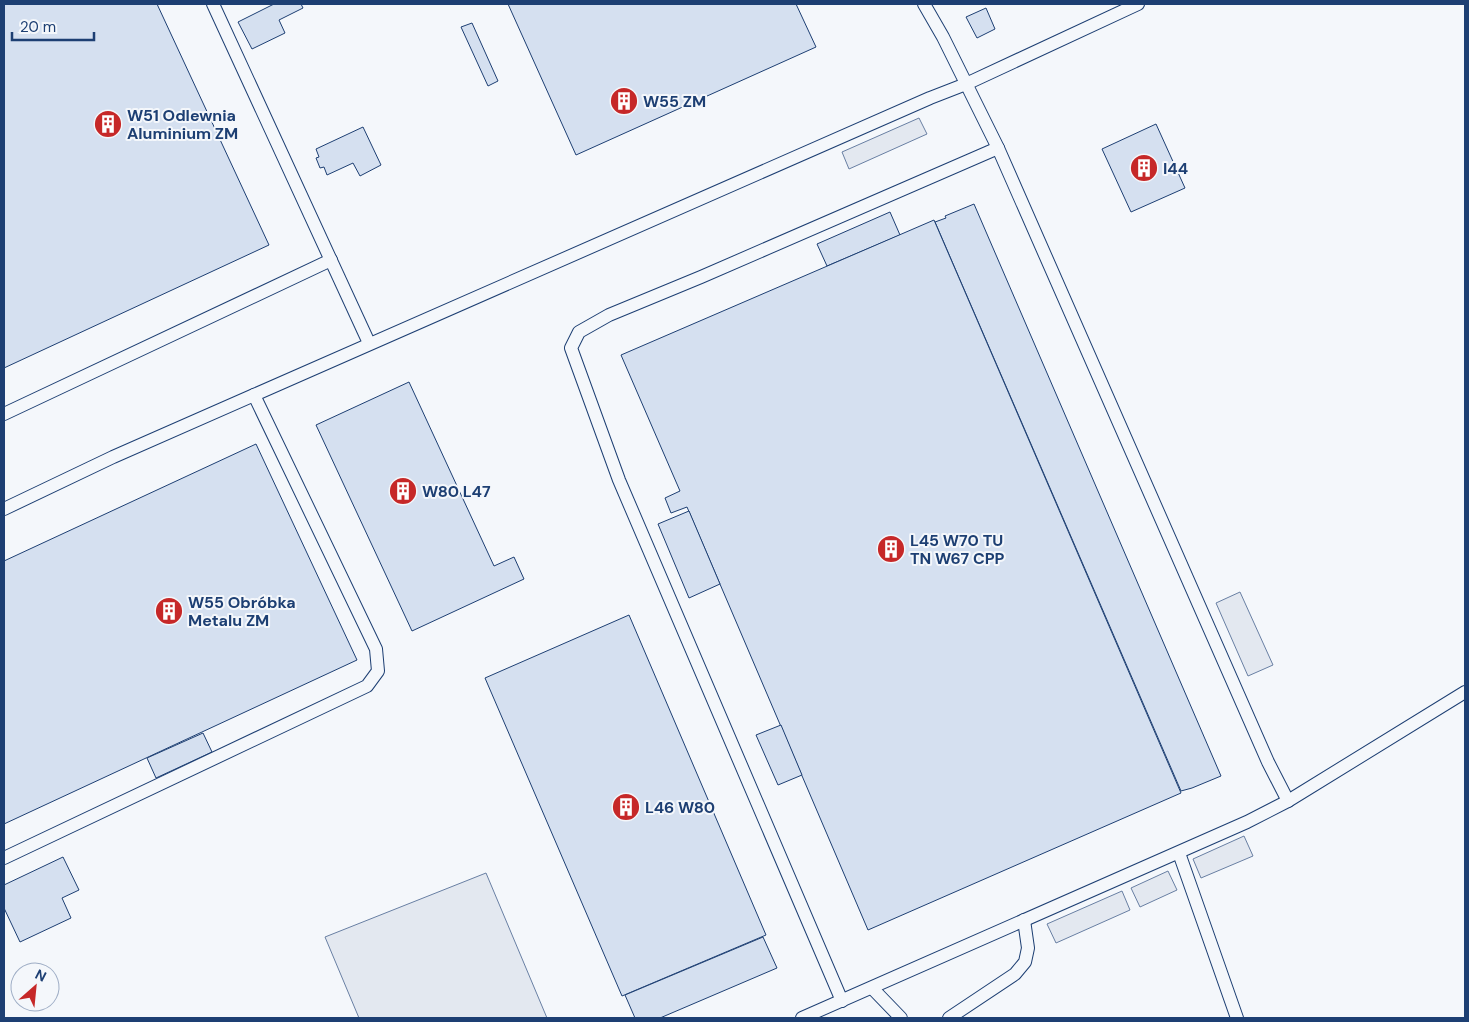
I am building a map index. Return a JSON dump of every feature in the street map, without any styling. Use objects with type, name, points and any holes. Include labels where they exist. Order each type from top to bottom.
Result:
[{"type":"lane","points":[[213,4],[369,343]]},
{"type":"lane","points":[[924,4],[943,37],[998,148],[1268,762],[1288,801]]},
{"type":"lane","points":[[4,509],[113,457],[254,394],[966,84],[1138,4]]},
{"type":"lane","points":[[842,1001],[619,480],[571,348],[579,332],[609,315],[998,148]]},
{"type":"lane","points":[[4,414],[330,260]]},
{"type":"lane","points":[[4,858],[367,686],[378,671],[376,649],[254,394]]},
{"type":"lane","points":[[802,1018],[1247,822],[1288,801],[1465,692]]},
{"type":"lane","points":[[1179,853],[1237,1018]]},
{"type":"lane","points":[[949,1018],[1015,974],[1025,962],[1028,948],[1024,920]]},
{"type":"lane","points":[[872,988],[901,1018]]},
{"type":"shaded area","points":[[919,118],[927,134],[849,169],[842,152]]},
{"type":"shaded area","points":[[1240,592],[1273,665],[1248,676],[1216,603]]},
{"type":"shaded area","points":[[1244,836],[1253,856],[1201,878],[1193,859]]},
{"type":"shaded area","points":[[1168,871],[1177,890],[1140,907],[1131,888]]},
{"type":"shaded area","points":[[486,873],[547,1018],[359,1018],[325,937]]},
{"type":"shaded area","points":[[1122,891],[1130,910],[1056,943],[1047,924]]},
{"type":"building","name":"W51 Odlewnia Aluminium ZM","points":[[4,4],[157,4],[269,245],[4,368]]},
{"type":"building","points":[[274,4],[301,4],[303,8],[279,20],[285,33],[252,49],[238,22]]},
{"type":"building","name":"W55 ZM","points":[[508,4],[796,4],[816,47],[576,155]]},
{"type":"building","points":[[986,8],[995,29],[977,38],[966,17]]},
{"type":"building","points":[[472,23],[498,81],[488,86],[461,27]]},
{"type":"building","name":"I44","points":[[1156,124],[1185,188],[1131,212],[1102,149]]},
{"type":"building","points":[[363,127],[381,165],[360,176],[353,163],[327,175],[324,167],[320,168],[316,158],[319,157],[316,149]]},
{"type":"building","points":[[974,204],[1221,776],[1192,788],[1181,791],[935,222]]},
{"type":"building","points":[[890,212],[900,235],[827,266],[817,244]]},
{"type":"building","name":"L45 W70 TU TN W67 CPP","points":[[934,220],[1181,793],[868,930],[687,507],[671,513],[665,498],[680,491],[621,355]]},
{"type":"building","name":"W80 L47","points":[[409,382],[494,566],[514,557],[524,579],[412,631],[316,425]]},
{"type":"building","name":"W55 Obróbka Metalu ZM","points":[[256,444],[357,660],[4,824],[4,561]]},
{"type":"building","points":[[689,511],[720,584],[689,598],[658,524]]},
{"type":"building","name":"L46 W80","points":[[629,615],[766,935],[622,996],[485,678]]},
{"type":"building","points":[[781,725],[802,775],[778,785],[756,735]]},
{"type":"building","points":[[203,733],[212,752],[156,778],[147,758]]},
{"type":"building","points":[[63,857],[79,890],[62,898],[71,918],[20,942],[4,908],[4,885]]},
{"type":"building","points":[[763,937],[777,968],[660,1018],[635,1018],[625,995]]},
{"type":"place","name":"W55 ZM","points":[[624,101]]},
{"type":"place","name":"W51 Odlewnia Aluminium ZM","points":[[108,124]]},
{"type":"place","name":"I44","points":[[1144,168]]},
{"type":"place","name":"W80 L47","points":[[403,491]]},
{"type":"place","name":"L45 W70 TU TN W67 CPP","points":[[891,549]]},
{"type":"place","name":"W55 Obróbka Metalu ZM","points":[[169,611]]},
{"type":"place","name":"L46 W80","points":[[626,807]]}]
